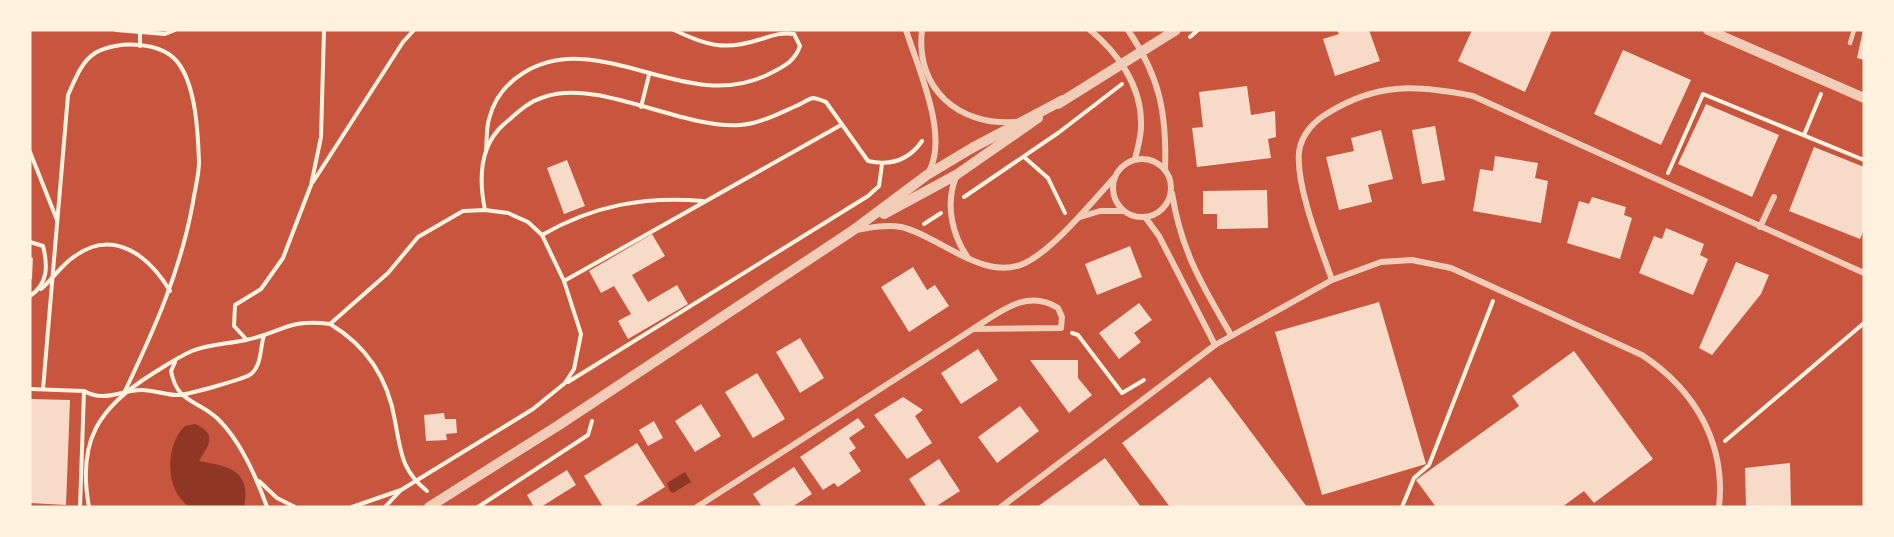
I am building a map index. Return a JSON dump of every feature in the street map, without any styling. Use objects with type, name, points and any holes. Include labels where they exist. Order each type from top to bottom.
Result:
[{"type":"street","points":[[906,30],[936,133],[935,155],[927,175]]},
{"type":"street","points":[[922,30],[925,65],[936,89],[950,105],[965,116],[983,121],[1019,122]]},
{"type":"street","points":[[1090,30],[1119,59],[1133,87],[1142,123],[1135,159]]},
{"type":"street","points":[[1128,30],[1153,70],[1163,105],[1165,170],[1178,230],[1186,253],[1231,335]]},
{"type":"street","points":[[1708,30],[1864,98]]},
{"type":"street","points":[[852,231],[956,175],[1063,100],[1175,31]]},
{"type":"street","points":[[1332,280],[1300,177],[1299,151],[1305,134],[1318,118],[1355,97],[1379,90],[1430,87],[1473,96],[1864,273]]},
{"type":"street","points":[[429,507],[559,425],[852,231],[927,175],[1019,122],[1063,100]]},
{"type":"street","points":[[852,231],[884,225],[913,231],[968,259],[1003,267],[1023,264],[1039,255],[1080,217],[1119,169],[1135,159],[1152,160],[1165,170]]},
{"type":"street","points":[[956,175],[951,189],[951,206],[958,243],[968,259]]},
{"type":"street","points":[[1114,178],[1114,196],[1124,211]]},
{"type":"street","points":[[1145,217],[1163,208],[1171,190]]},
{"type":"street","points":[[1760,226],[1774,197]]},
{"type":"street","points":[[1080,217],[1100,211],[1124,211],[1145,217],[1159,236],[1215,345]]},
{"type":"street","points":[[1001,507],[1231,335],[1332,280],[1381,262],[1412,260],[1451,268],[1498,288],[1642,355],[1660,367],[1690,398],[1702,416],[1715,450],[1720,475],[1719,507]]},
{"type":"street","points":[[697,507],[973,329],[1008,307],[1023,300],[1038,299],[1058,308],[1062,317],[1060,328],[973,329]]},
{"type":"lane","points":[[1850,43],[1854,30]]},
{"type":"path","points":[[116,30],[165,34],[175,30]]},
{"type":"path","points":[[247,340],[234,326],[234,305],[261,289],[283,258],[311,185],[321,137],[324,30]]},
{"type":"path","points":[[311,185],[403,42],[414,30]]},
{"type":"path","points":[[674,30],[705,45],[729,46],[781,32],[794,34]]},
{"type":"path","points":[[485,210],[480,176],[486,152],[488,120],[498,96],[518,75],[547,62],[579,59],[612,64],[649,75],[704,85],[733,85],[762,77],[787,65],[796,56],[800,46],[794,34],[783,30]]},
{"type":"path","points":[[1191,36],[1198,30]]},
{"type":"path","points":[[140,32],[140,46]]},
{"type":"path","points":[[43,389],[68,95],[80,69],[94,54],[117,44],[154,47],[179,63],[194,103],[199,164],[187,237],[170,292],[124,392]]},
{"type":"path","points":[[641,107],[649,75]]},
{"type":"path","points":[[1804,135],[1826,82]]},
{"type":"path","points":[[486,152],[499,129],[524,106],[544,96],[570,92],[705,123],[741,125],[776,115],[813,98],[826,102],[868,161],[882,164],[902,160],[916,150],[926,135],[936,133]]},
{"type":"path","points":[[913,231],[1058,134],[1109,93]]},
{"type":"path","points":[[1664,182],[1703,94],[1864,159]]},
{"type":"path","points":[[564,281],[841,125]]},
{"type":"path","points":[[30,152],[57,220]]},
{"type":"path","points":[[1024,156],[1048,178],[1065,213]]},
{"type":"path","points":[[352,507],[401,490],[534,409],[565,383],[868,196],[879,186],[882,164]]},
{"type":"path","points":[[542,235],[576,217],[651,199],[703,201]]},
{"type":"path","points":[[330,324],[371,289],[418,237],[463,211],[485,210],[508,213],[528,222],[542,235],[564,281],[581,334],[580,352],[574,369],[565,383]]},
{"type":"path","points":[[30,242],[43,246],[46,258],[45,279],[41,289]]},
{"type":"path","points":[[30,296],[53,279],[74,256],[100,243],[131,249],[151,263],[170,292]]},
{"type":"path","points":[[1402,507],[1414,478],[1429,465],[1498,288]]},
{"type":"path","points":[[89,507],[85,463],[91,438],[107,408],[124,392],[193,350],[247,340],[294,323],[330,324],[351,336],[371,356],[395,419],[399,453],[425,490],[445,496]]},
{"type":"path","points":[[1715,450],[1864,323]]},
{"type":"path","points":[[1060,328],[1078,335],[1122,393],[1144,380]]},
{"type":"path","points":[[30,389],[84,391],[95,398],[144,390],[180,395],[239,380],[252,373],[259,362],[265,334]]},
{"type":"path","points":[[175,360],[171,371],[180,395],[216,418],[231,436],[256,478],[267,507]]},
{"type":"path","points":[[80,507],[84,391]]},
{"type":"path","points":[[478,507],[588,435],[594,414]]},
{"type":"path","points":[[256,478],[277,498],[295,507]]},
{"type":"path","points":[[385,507],[401,490]]},
{"type":"shaded area","points":[[195,424],[209,436],[208,445],[199,461],[228,468],[241,478],[246,495],[244,507],[190,507],[175,490],[170,468],[174,444],[178,434],[185,426]]},
{"type":"shaded area","points":[[685,472],[691,482],[673,493],[670,491],[667,483]]},
{"type":"building","points":[[1337,30],[1369,30],[1380,61],[1335,76],[1323,39],[1339,34]]},
{"type":"building","points":[[1472,30],[1552,30],[1525,92],[1458,61]]},
{"type":"building","points":[[1864,30],[1864,60],[1857,58]]},
{"type":"building","points":[[1623,50],[1691,80],[1661,145],[1594,114]]},
{"type":"building","points":[[1247,86],[1251,115],[1275,111],[1276,137],[1268,139],[1271,158],[1197,167],[1192,128],[1203,127],[1199,92]]},
{"type":"building","points":[[1706,104],[1779,135],[1752,197],[1678,164]]},
{"type":"building","points":[[1435,126],[1445,180],[1422,184],[1412,130]]},
{"type":"building","points":[[1381,130],[1393,179],[1368,185],[1372,202],[1339,210],[1326,157],[1354,151],[1351,138]]},
{"type":"building","points":[[1814,147],[1864,167],[1864,230],[1860,239],[1789,211]]},
{"type":"building","points":[[1495,156],[1538,163],[1535,178],[1548,181],[1541,223],[1473,211],[1480,169],[1493,171]]},
{"type":"building","points":[[567,160],[585,206],[564,214],[547,168]]},
{"type":"building","points":[[1267,190],[1268,228],[1217,229],[1217,214],[1203,214],[1203,191]]},
{"type":"building","points":[[1592,197],[1626,207],[1624,215],[1632,218],[1620,259],[1567,243],[1579,201],[1589,204]]},
{"type":"building","points":[[1666,228],[1704,244],[1700,255],[1708,259],[1693,295],[1639,273],[1654,236],[1662,239]]},
{"type":"building","points":[[652,234],[665,256],[632,275],[648,302],[677,285],[688,304],[628,339],[618,321],[631,314],[614,286],[601,293],[589,271]]},
{"type":"building","points":[[1130,246],[1142,277],[1097,295],[1085,264]]},
{"type":"building","points":[[30,257],[33,258],[32,279],[30,279]]},
{"type":"building","points":[[1736,262],[1769,275],[1761,294],[1712,355],[1699,348]]},
{"type":"building","points":[[913,267],[927,290],[935,285],[949,306],[909,332],[881,287]]},
{"type":"building","points":[[1379,302],[1426,464],[1322,495],[1275,332]]},
{"type":"building","points":[[1139,303],[1152,320],[1134,333],[1141,342],[1119,359],[1099,333]]},
{"type":"building","points":[[800,338],[824,378],[800,393],[776,352]]},
{"type":"building","points":[[978,349],[998,380],[961,404],[941,373]]},
{"type":"building","points":[[1574,351],[1653,459],[1594,503],[1584,491],[1562,507],[1436,507],[1416,480],[1519,406],[1512,396]]},
{"type":"building","points":[[1030,360],[1078,360],[1078,378],[1092,395],[1069,413]]},
{"type":"building","points":[[757,373],[785,419],[753,438],[725,392]]},
{"type":"building","points":[[1210,377],[1307,507],[1170,507],[1122,443]]},
{"type":"building","points":[[903,397],[923,410],[915,416],[932,443],[907,459],[874,415]]},
{"type":"building","points":[[30,399],[70,400],[66,505],[30,503]]},
{"type":"building","points":[[701,404],[721,436],[695,452],[675,421]]},
{"type":"building","points":[[1020,406],[1039,431],[997,463],[978,437]]},
{"type":"building","points":[[444,413],[445,419],[456,419],[457,433],[446,434],[447,440],[426,441],[424,415]]},
{"type":"building","points":[[858,418],[865,427],[849,438],[856,448],[849,453],[861,471],[838,487],[834,483],[823,490],[800,457]]},
{"type":"building","points":[[654,421],[663,438],[648,446],[639,430]]},
{"type":"building","points":[[637,443],[665,487],[633,507],[603,507],[584,476]]},
{"type":"building","points":[[1105,458],[1141,507],[1037,507]]},
{"type":"building","points":[[939,459],[960,491],[935,507],[927,507],[909,479]]},
{"type":"building","points":[[1790,463],[1791,507],[1746,507],[1745,468]]},
{"type":"building","points":[[794,467],[812,494],[792,507],[762,507],[753,494]]},
{"type":"building","points":[[567,470],[576,485],[541,507],[534,507],[527,495]]}]
